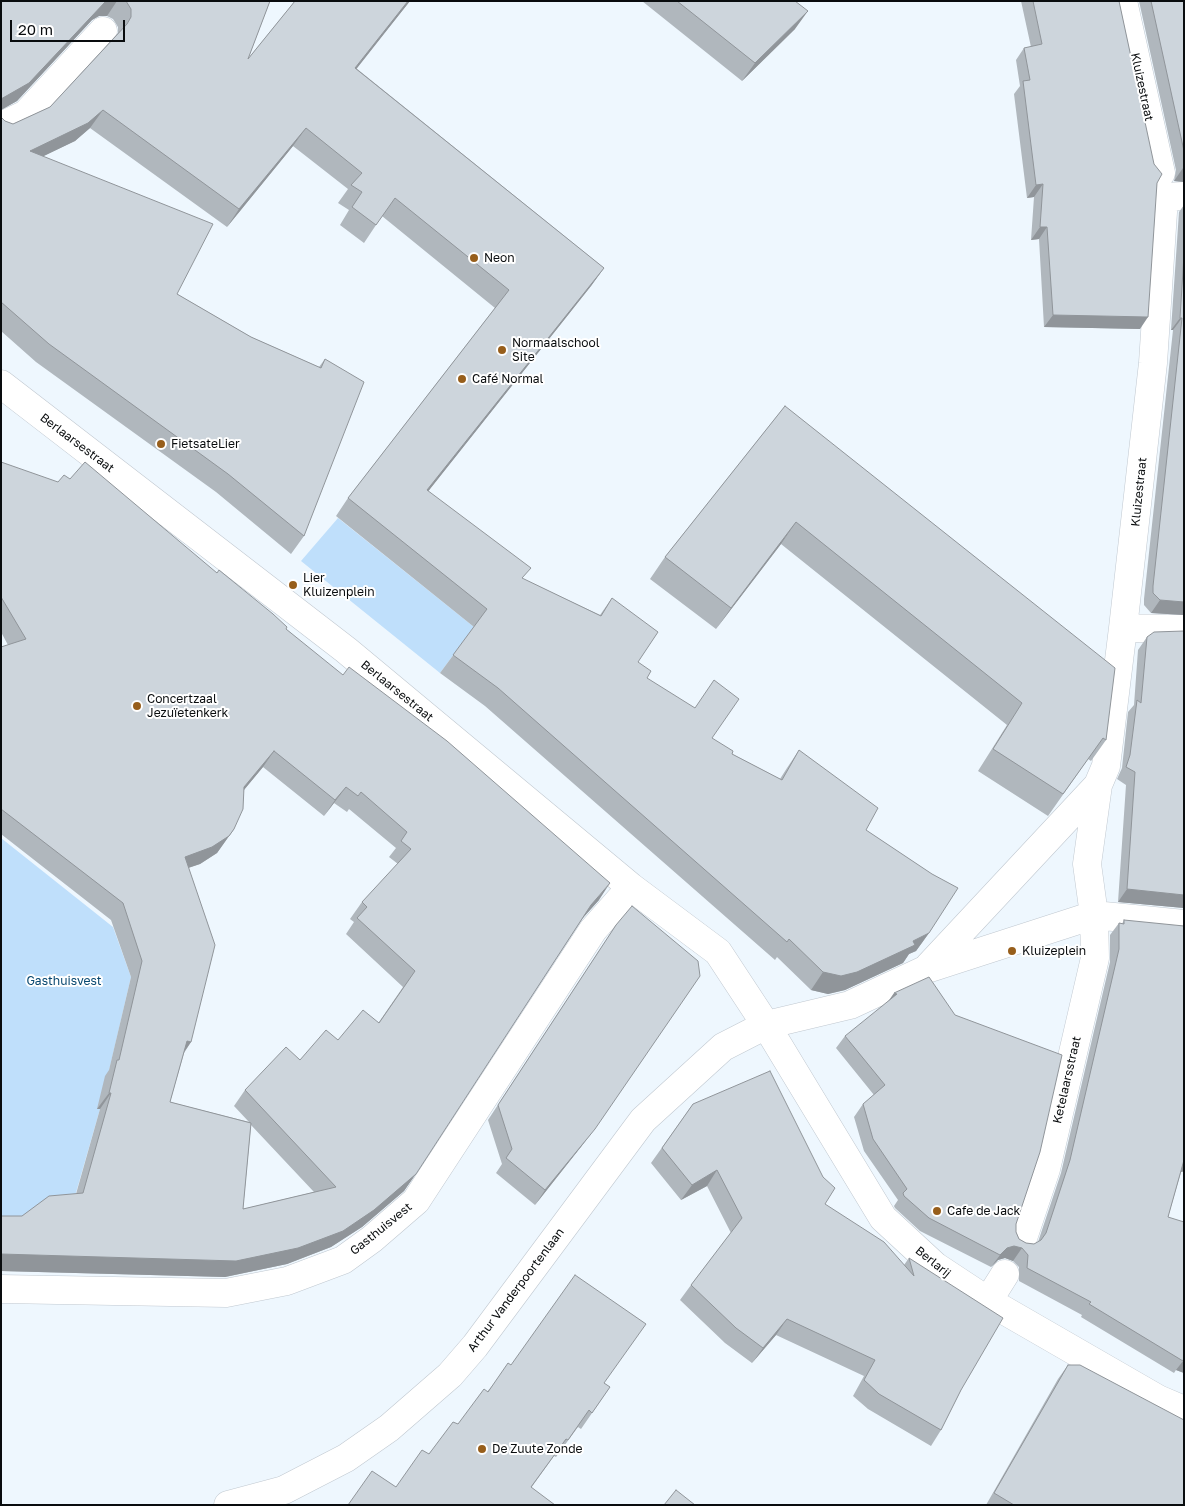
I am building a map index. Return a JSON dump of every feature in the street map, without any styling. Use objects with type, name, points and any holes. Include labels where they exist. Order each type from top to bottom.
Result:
[{"type":"street","name":"Kluizestraat","points":[[1098,785],[1106,766],[1123,628],[1153,363],[1170,188],[1123,1]]},
{"type":"street","points":[[1,126],[26,114],[102,31]]},
{"type":"street","name":"Berlaarsestraat","points":[[4,390],[361,661],[631,888],[718,952],[766,1026]]},
{"type":"street","points":[[1123,628],[1184,629]]},
{"type":"street","points":[[1094,915],[1086,864],[1098,785]]},
{"type":"street","points":[[926,969],[1098,785]]},
{"type":"street","name":"Gasthuisvest","points":[[1,1289],[226,1293],[287,1282],[343,1260],[372,1239],[416,1201],[593,930],[631,888]]},
{"type":"street","points":[[766,1026],[850,1005],[926,969],[1094,915],[1184,924]]},
{"type":"street","name":"Ketelaarsstraat","points":[[1022,1241],[1046,1169],[1095,958],[1094,915]]},
{"type":"street","name":"Berlarij","points":[[766,1026],[883,1218],[935,1266],[988,1301],[1158,1399],[1184,1410]]},
{"type":"street","name":"Arthur Vanderpoortenlaan","points":[[228,1505],[284,1490],[346,1458],[389,1428],[450,1375],[475,1346],[643,1120],[723,1047],[766,1026]]},
{"type":"street","points":[[988,1301],[1006,1274]]},
{"type":"green space","points":[[338,518],[474,627],[440,673],[301,561]]},
{"type":"green space","name":"Gasthuisvest","points":[[1,838],[113,927],[131,977],[100,1109],[69,1217],[1,1233]]},
{"type":"building","points":[[1,1],[106,1],[29,83],[1,99]]},
{"type":"building","points":[[126,1],[270,1],[248,59],[295,1],[408,1],[355,68],[604,268],[427,490],[531,568],[522,578],[601,616],[612,598],[658,632],[638,662],[651,671],[647,678],[695,708],[714,680],[739,699],[712,738],[733,751],[732,754],[782,780],[799,750],[878,808],[866,830],[932,874],[958,888],[929,933],[913,941],[915,945],[857,972],[841,976],[823,972],[789,939],[787,942],[498,688],[453,655],[487,609],[348,498],[509,290],[395,198],[376,225],[352,207],[362,192],[351,185],[362,173],[306,128],[239,209],[103,110],[88,123],[30,151],[213,224],[177,294],[251,337],[321,368],[325,359],[364,382],[304,536],[228,474],[49,344],[1,302],[1,117],[13,124],[50,107],[127,24],[131,17],[131,9]]},
{"type":"building","points":[[677,1],[795,1],[808,11],[755,63]]},
{"type":"building","points":[[1033,1],[1119,1],[1154,164],[1162,174],[1157,183],[1148,317],[1053,315],[1047,227],[1040,227],[1043,184],[1036,185],[1023,81],[1030,80],[1024,48],[1042,44]]},
{"type":"building","points":[[1151,1],[1184,1],[1184,151]]},
{"type":"building","points":[[1184,255],[1184,602],[1160,600],[1153,593],[1153,586],[1182,318],[1180,318]]},
{"type":"building","points":[[785,406],[1115,668],[1106,740],[1103,738],[1063,794],[993,749],[1022,703],[796,522],[731,608],[665,557]]},
{"type":"building","points":[[1,462],[58,482],[64,475],[70,479],[85,462],[217,573],[219,570],[273,614],[287,627],[286,629],[343,675],[349,667],[447,741],[610,883],[591,905],[416,1174],[374,1210],[343,1231],[298,1248],[236,1261],[1,1254],[1,1216],[22,1216],[49,1196],[83,1193],[111,1093],[109,1093],[117,1060],[119,1060],[142,961],[123,903],[1,809],[1,647],[26,639],[1,597]],"holes":[[[274,751],[335,800],[346,787],[358,796],[361,792],[407,832],[401,841],[411,849],[362,902],[367,907],[357,918],[415,971],[379,1023],[363,1010],[338,1040],[326,1030],[300,1060],[286,1047],[245,1090],[336,1187],[243,1209],[251,1123],[170,1102],[187,1041],[191,1042],[215,945],[185,857],[212,847],[229,836],[243,809],[244,787]]]},
{"type":"building","points":[[1184,631],[1184,895],[1127,889],[1135,772],[1126,767],[1130,755],[1137,700],[1141,703],[1147,637],[1154,632]]},
{"type":"building","points":[[632,906],[698,961],[700,976],[595,1129],[545,1190],[506,1158],[512,1149],[498,1105],[616,925]]},
{"type":"building","points":[[1124,920],[1184,926],[1184,1160],[1168,1217],[1184,1222],[1183,1361],[1089,1304],[1091,1302],[1027,1268],[1028,1255],[1022,1248],[1014,1246],[1007,1248],[1000,1255],[929,1218],[904,1196],[903,1193],[907,1189],[873,1139],[863,1104],[885,1085],[845,1036],[897,994],[894,993],[929,977],[955,1015],[1062,1055],[1040,1152],[1016,1224],[1016,1232],[1019,1239],[1026,1243],[1034,1244],[1041,1240],[1046,1233],[1070,1160],[1119,949],[1119,923],[1124,924]]},
{"type":"building","points":[[770,1071],[823,1177],[835,1188],[825,1204],[884,1242],[914,1276],[909,1258],[1003,1318],[961,1390],[941,1430],[879,1394],[864,1380],[875,1360],[787,1319],[763,1348],[736,1328],[691,1285],[742,1218],[717,1170],[692,1185],[662,1148],[693,1104]]},
{"type":"building","points":[[575,1275],[646,1324],[604,1383],[610,1387],[592,1413],[589,1410],[531,1487],[555,1505],[348,1505],[372,1471],[396,1487],[422,1450],[429,1454],[453,1422],[458,1424],[484,1389],[488,1392],[508,1363],[511,1365]]},
{"type":"building","points":[[1068,1365],[1080,1365],[1184,1420],[1184,1505],[1014,1505],[994,1493]]},
{"type":"building","points":[[676,1490],[695,1505],[664,1505]]},
{"type":"place","name":"Neon","points":[[474,258]]},
{"type":"place","name":"Normaalschool Site","points":[[502,350]]},
{"type":"place","name":"Café Normal","points":[[462,379]]},
{"type":"place","name":"FietsateLier","points":[[161,444]]},
{"type":"place","name":"Lier Kluizenplein","points":[[293,585]]},
{"type":"place","name":"Concertzaal Jezuïetenkerk","points":[[137,706]]},
{"type":"place","name":"Kluizeplein","points":[[1012,951]]},
{"type":"place","name":"Cafe de Jack","points":[[937,1211]]},
{"type":"place","name":"De Zuute Zonde","points":[[482,1449]]}]
